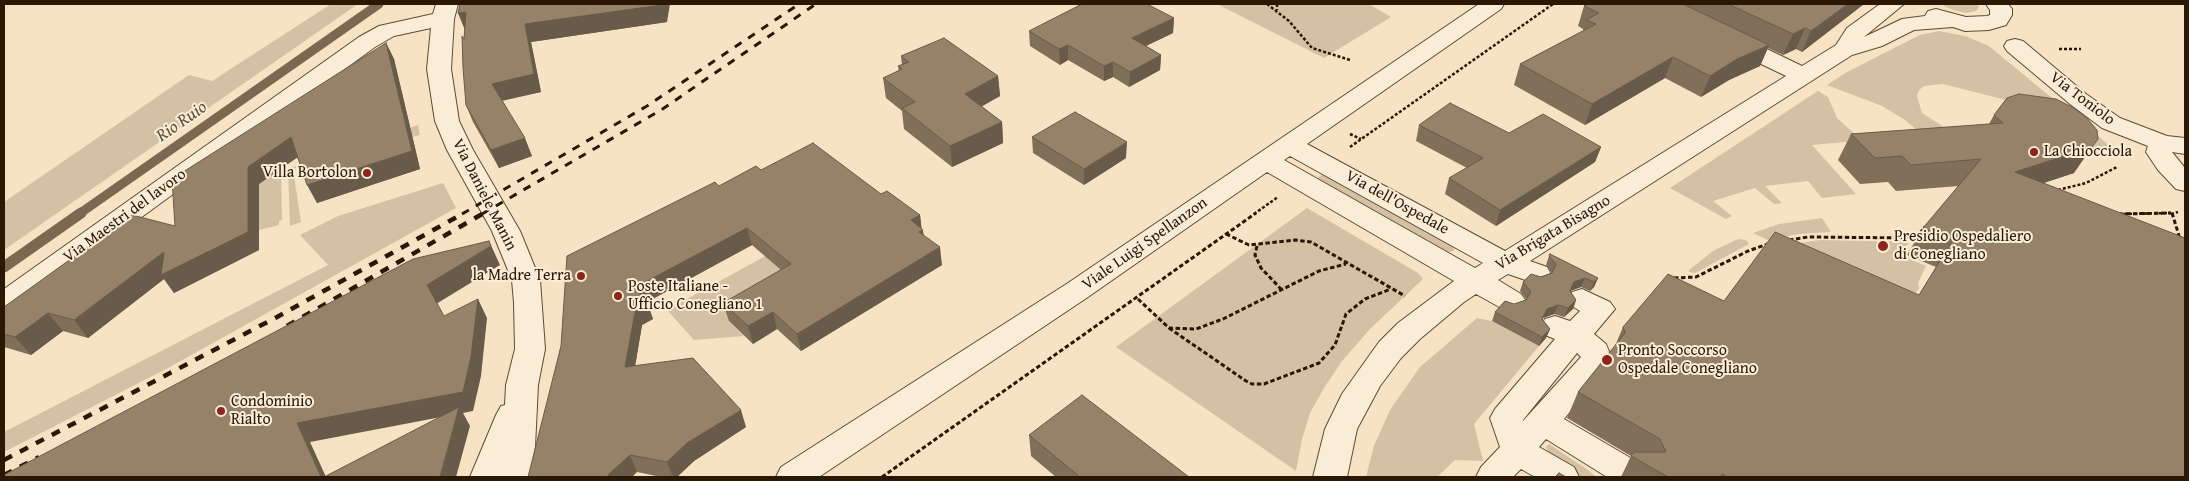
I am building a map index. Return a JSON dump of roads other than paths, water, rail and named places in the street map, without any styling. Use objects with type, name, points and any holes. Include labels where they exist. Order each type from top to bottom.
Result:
[{"type":"street","name":"Via Maestri del lavoro","points":[[4,303],[367,42],[400,14],[422,4]]},
{"type":"street","name":"Viale Luigi Spellanzon","points":[[794,477],[1078,290],[1493,4]]},
{"type":"street","points":[[1844,50],[1855,32],[1893,4]]},
{"type":"street","name":"Via Toniolo","points":[[1915,4],[1938,17],[1959,22],[2015,46],[2098,114],[2126,130],[2174,144]]},
{"type":"street","points":[[1844,50],[1874,41],[1910,24],[1989,23],[1998,20],[2002,7]]},
{"type":"street","name":"Via Toniolo","points":[[2002,7],[2006,32],[2015,46]]},
{"type":"street","name":"Via Maestri del lavoro","points":[[367,42],[388,31],[445,11]]},
{"type":"street","name":"Via Daniele Manin","points":[[445,11],[440,69],[447,121],[460,150],[506,231],[526,280],[529,303],[530,349],[522,385],[487,477]]},
{"type":"street","points":[[1717,33],[1804,76]]},
{"type":"street","name":"Via Brigata Bisagno","points":[[1330,477],[1341,429],[1353,403],[1378,365],[1409,331],[1476,280],[1538,245],[1844,50]]},
{"type":"street","name":"Via dell'Ospedale","points":[[1288,144],[1505,263],[1537,274]]},
{"type":"street","points":[[2174,144],[2159,152],[2166,164],[2185,183]]},
{"type":"street","name":"Via dell'Ospedale","points":[[1265,160],[1511,301]]},
{"type":"street","points":[[1562,477],[1517,450],[1506,418],[1565,331],[1591,304]]},
{"type":"street","points":[[1493,477],[1597,360],[1595,352],[1565,331]]},
{"type":"street","name":"Via Daniele Manin","points":[[513,477],[519,447],[522,385]]},
{"type":"street","points":[[1543,422],[1634,477]]},
{"type":"waterway","name":"Rio Ruio","points":[[79,214],[379,4]]},
{"type":"waterway","name":"Rio Ruio","points":[[4,267],[81,213]]},
{"type":"railway","points":[[462,214],[647,106],[799,4]]},
{"type":"railway","points":[[482,214],[661,110],[816,4]]},
{"type":"railway","points":[[4,460],[277,317],[464,213]]},
{"type":"railway","points":[[287,326],[484,213]]},
{"type":"railway","points":[[4,475],[39,457]]},
{"type":"place","name":"La Chiocciola","points":[[2034,152]]},
{"type":"place","name":"Villa Bortolon","points":[[367,173]]},
{"type":"place","name":"Presidio Ospedaliero di Conegliano","points":[[1883,246]]},
{"type":"place","name":"la Madre Terra","points":[[581,276]]},
{"type":"place","name":"Poste Italiane - Ufficio Conegliano 1","points":[[618,296]]},
{"type":"place","name":"Pronto Soccorso Ospedale Conegliano","points":[[1607,360]]},
{"type":"place","name":"Condominio Rialto","points":[[221,411]]}]
